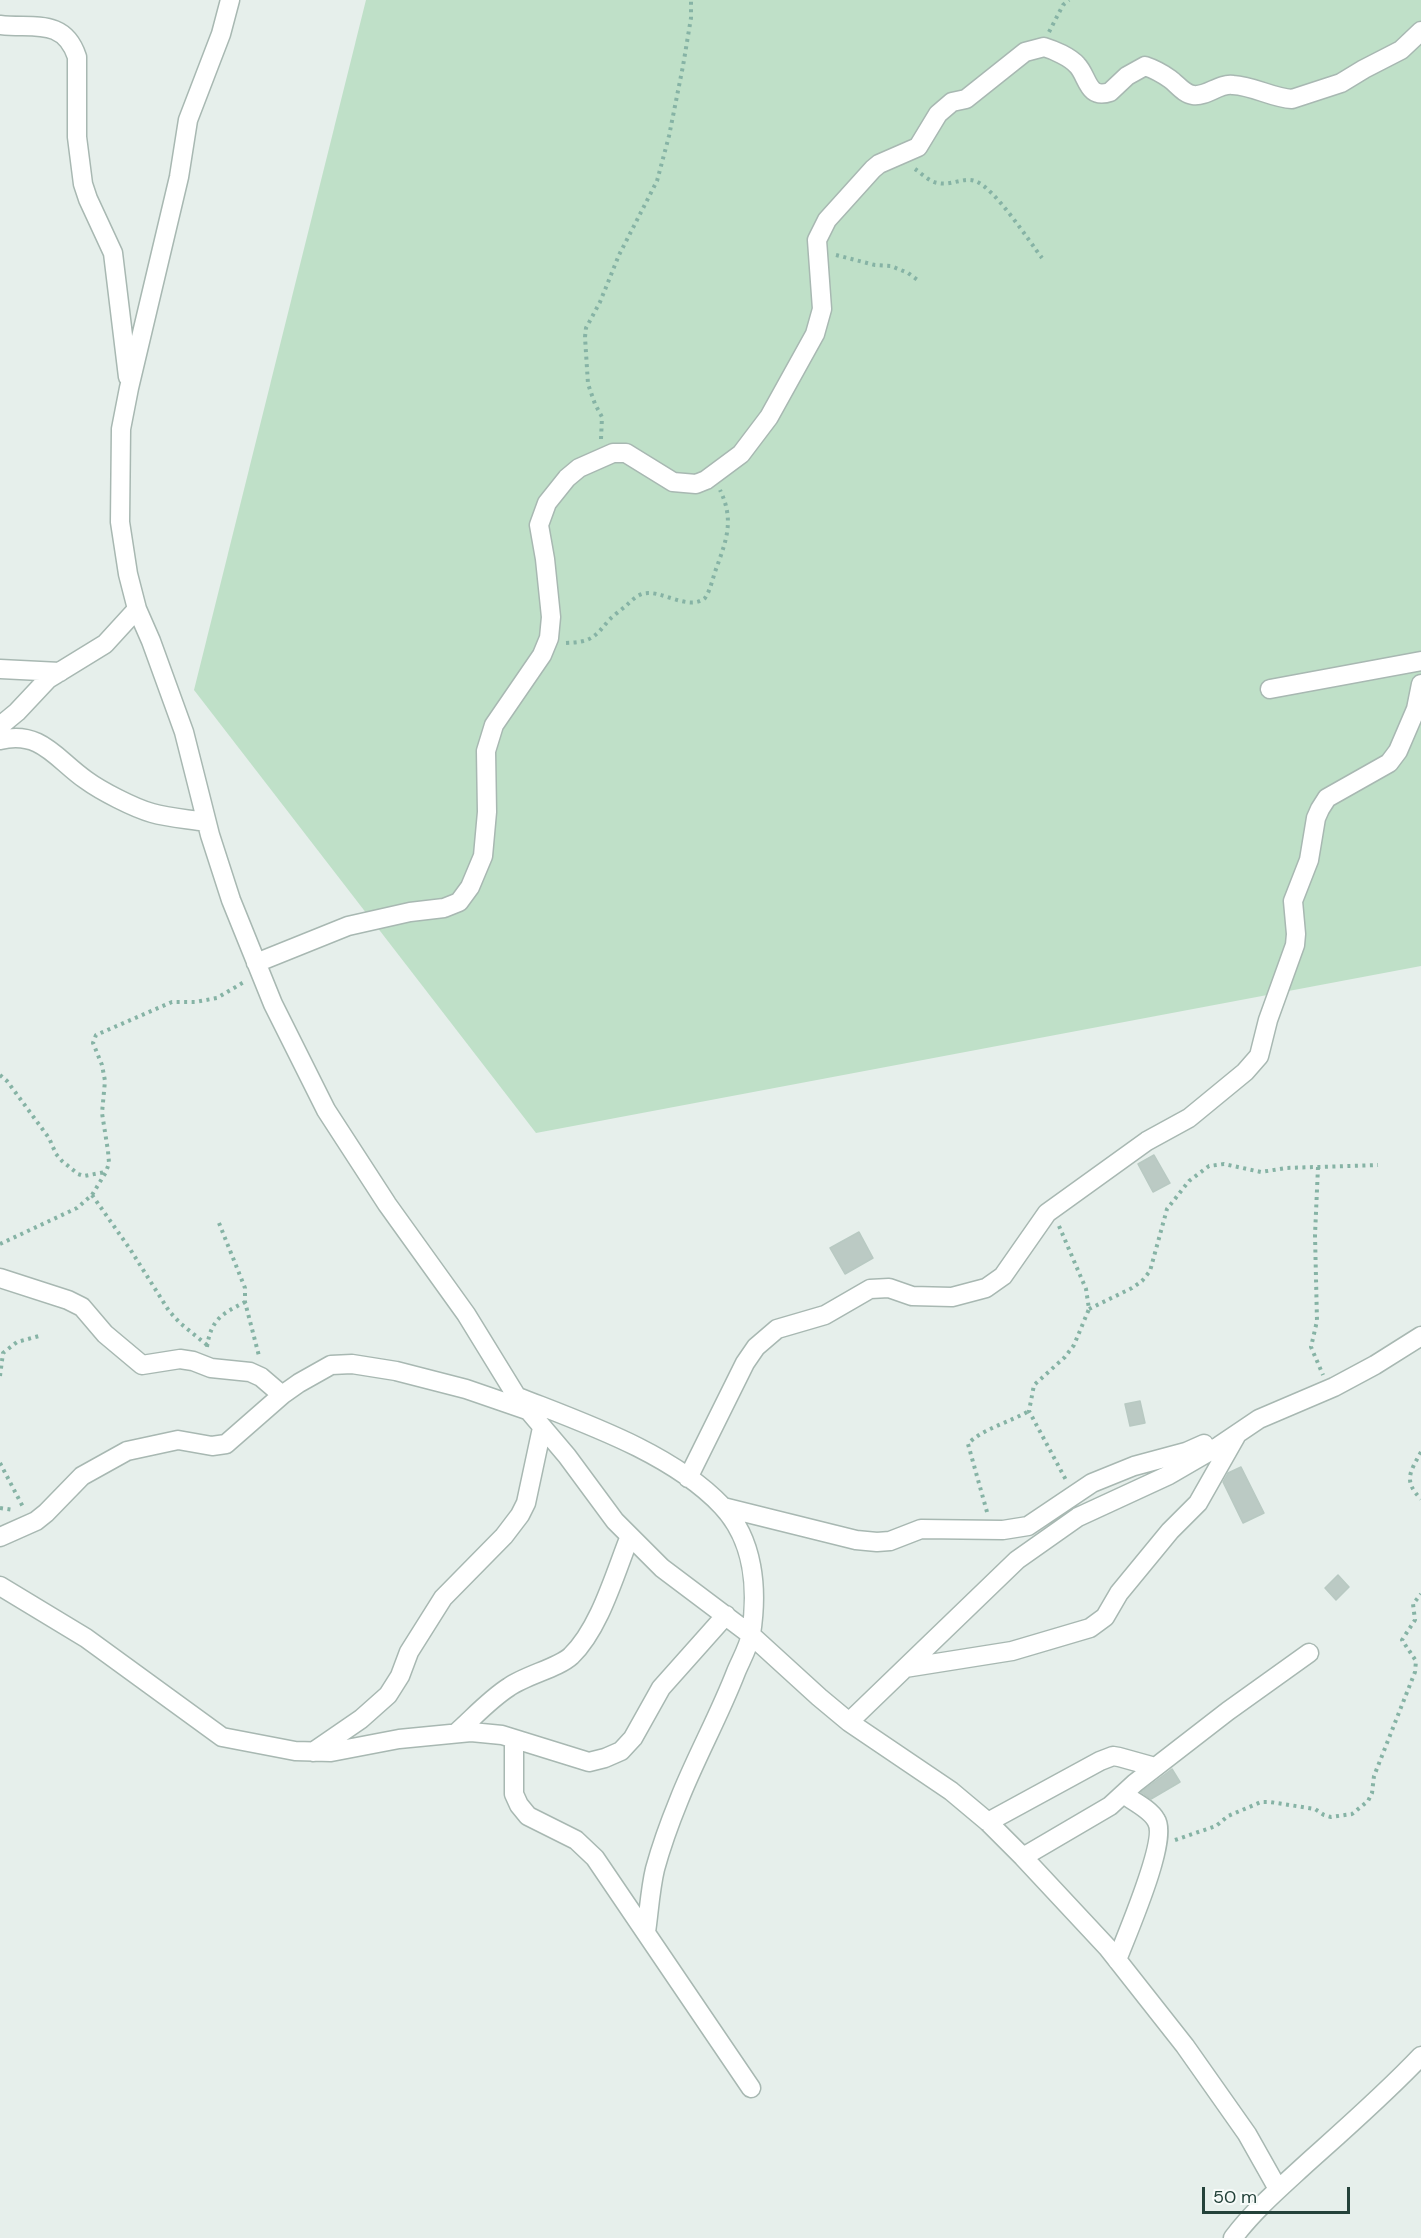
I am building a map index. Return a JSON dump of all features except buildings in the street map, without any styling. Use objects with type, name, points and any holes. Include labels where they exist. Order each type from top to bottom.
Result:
[{"type":"street","points":[[230,0],[221,34],[188,120],[179,177],[129,388],[121,429],[120,522],[128,574],[137,609],[184,732],[206,822],[231,900],[273,1004],[326,1110],[387,1203],[466,1314],[522,1403],[567,1456],[615,1521],[662,1568],[751,1635],[849,1722],[951,1791],[988,1822],[1023,1857],[1117,1960],[1185,2046],[1247,2134],[1278,2190]]},
{"type":"street","points":[[0,26],[50,28],[62,34],[75,49],[77,57],[77,137],[83,184],[113,253],[129,388]]},
{"type":"street","points":[[258,967],[348,926],[410,912],[444,908],[459,902],[470,887],[483,856],[487,812],[486,751],[494,726],[542,655],[549,638],[551,617],[539,525],[547,503],[567,478],[579,468],[613,453],[626,453],[673,482],[696,483],[713,476],[741,454],[769,417],[815,334],[822,309],[817,240],[827,220],[873,169],[918,147],[938,114],[952,102],[966,99],[1025,51],[1044,47],[1073,61],[1082,70],[1087,84],[1096,92],[1110,92],[1127,76],[1145,66],[1194,96],[1232,84],[1256,88],[1284,99],[1292,99],[1341,83],[1401,50],[1421,31]]},
{"type":"street","points":[[0,726],[17,712],[48,679],[105,644],[137,609]]},
{"type":"street","points":[[1270,689],[1421,661]]},
{"type":"street","points":[[0,669],[60,672]]},
{"type":"street","points":[[688,1478],[745,1363],[756,1347],[777,1329],[825,1315],[870,1289],[889,1288],[912,1296],[952,1297],[986,1288],[1003,1276],[1035,1227],[1052,1209],[1147,1141],[1189,1118],[1245,1072],[1259,1056],[1268,1020],[1294,945],[1296,934],[1293,901],[1313,848],[1316,818],[1327,798],[1389,763],[1398,751],[1416,708],[1421,684]]},
{"type":"street","points":[[0,740],[15,736],[35,740],[87,781],[113,795],[152,813],[206,822]]},
{"type":"street","points":[[0,1278],[68,1300],[82,1307],[105,1334],[142,1365],[180,1359],[250,1372],[261,1377],[282,1395]]},
{"type":"street","points":[[723,1507],[856,1540],[890,1541],[921,1529],[992,1530],[1028,1526],[1073,1494],[1101,1479],[1147,1462],[1186,1452],[1330,1389],[1375,1365],[1421,1336]]},
{"type":"street","points":[[0,1537],[36,1521],[82,1476],[98,1465],[127,1451],[178,1440],[212,1446],[226,1444],[282,1395],[331,1365],[352,1364],[406,1373],[522,1403],[596,1428],[668,1464],[723,1507],[735,1523],[747,1546],[755,1578],[751,1635],[678,1801],[655,1870],[646,1932]]},
{"type":"street","points":[[849,1722],[1017,1560],[1078,1517],[1169,1474],[1259,1419]]},
{"type":"street","points":[[312,1752],[361,1719],[388,1695],[400,1676],[409,1652],[443,1598],[504,1536],[520,1515],[526,1503],[542,1428]]},
{"type":"street","points":[[904,1668],[1012,1651],[1090,1628],[1105,1617],[1119,1593],[1170,1532],[1198,1503],[1238,1433]]},
{"type":"street","points":[[456,1733],[507,1688],[531,1674],[569,1658],[583,1642],[601,1606],[630,1536]]},
{"type":"street","points":[[0,1586],[86,1638],[222,1737],[312,1752],[330,1752],[399,1739],[471,1731],[514,1739],[589,1762],[605,1758],[621,1751],[633,1738],[660,1688],[726,1615]]},
{"type":"street","points":[[1023,1857],[1110,1806],[1155,1767],[1309,1653]]},
{"type":"street","points":[[514,1739],[514,1794],[519,1806],[528,1816],[576,1840],[595,1858],[751,2088]]},
{"type":"street","points":[[988,1822],[1113,1756],[1155,1767]]},
{"type":"street","points":[[1117,1960],[1157,1847],[1158,1829],[1156,1820],[1124,1794]]},
{"type":"street","points":[[1233,2238],[1246,2220],[1278,2190],[1412,2074],[1421,2056]]},
{"type":"path","points":[[598,458],[603,427],[602,417],[588,384],[586,328],[600,302],[619,255],[657,181],[683,66],[691,18],[691,0]]},
{"type":"path","points":[[1044,47],[1058,13],[1069,0]]},
{"type":"path","points":[[896,157],[937,183],[964,180],[984,186],[1042,258]]},
{"type":"path","points":[[818,250],[875,266],[891,266],[908,273],[919,281]]},
{"type":"path","points":[[542,655],[558,644],[583,642],[600,633],[610,619],[638,595],[655,593],[670,599],[696,602],[705,598],[728,537],[727,508],[713,476]]},
{"type":"path","points":[[0,1244],[78,1208],[92,1195],[106,1172],[109,1162],[102,1113],[105,1081],[102,1065],[94,1049],[93,1038],[100,1032],[165,1005],[217,998],[258,967]]},
{"type":"path","points":[[0,1075],[7,1081],[49,1138],[62,1161],[84,1176],[106,1172]]},
{"type":"path","points":[[1089,1309],[1142,1281],[1150,1271],[1167,1209],[1189,1181],[1209,1166],[1224,1164],[1261,1172],[1286,1168],[1378,1165]]},
{"type":"path","points":[[1317,1167],[1315,1235],[1317,1321],[1311,1347],[1330,1389]]},
{"type":"path","points":[[92,1195],[169,1311],[207,1345]]},
{"type":"path","points":[[1052,1209],[1086,1289],[1089,1309],[1074,1345],[1065,1357],[1034,1385],[1029,1411],[1073,1494]]},
{"type":"path","points":[[219,1223],[245,1288],[245,1302],[259,1350],[261,1377]]},
{"type":"path","points":[[204,1365],[209,1335],[216,1321],[224,1313],[245,1302]]},
{"type":"path","points":[[0,1376],[3,1353],[17,1342],[39,1336]]},
{"type":"path","points":[[992,1530],[968,1444],[982,1433],[1011,1422],[1029,1411]]},
{"type":"path","points":[[1421,1452],[1413,1468],[1410,1484],[1412,1491],[1421,1499]]},
{"type":"path","points":[[0,1462],[24,1510]]},
{"type":"path","points":[[1157,1847],[1216,1826],[1228,1816],[1261,1802],[1315,1809],[1331,1817],[1352,1814],[1368,1801],[1374,1776],[1414,1672],[1416,1661],[1402,1640],[1415,1620],[1413,1605],[1421,1594]]},
{"type":"green space","points":[[366,0],[1421,0],[1421,966],[536,1133],[194,690]]}]
